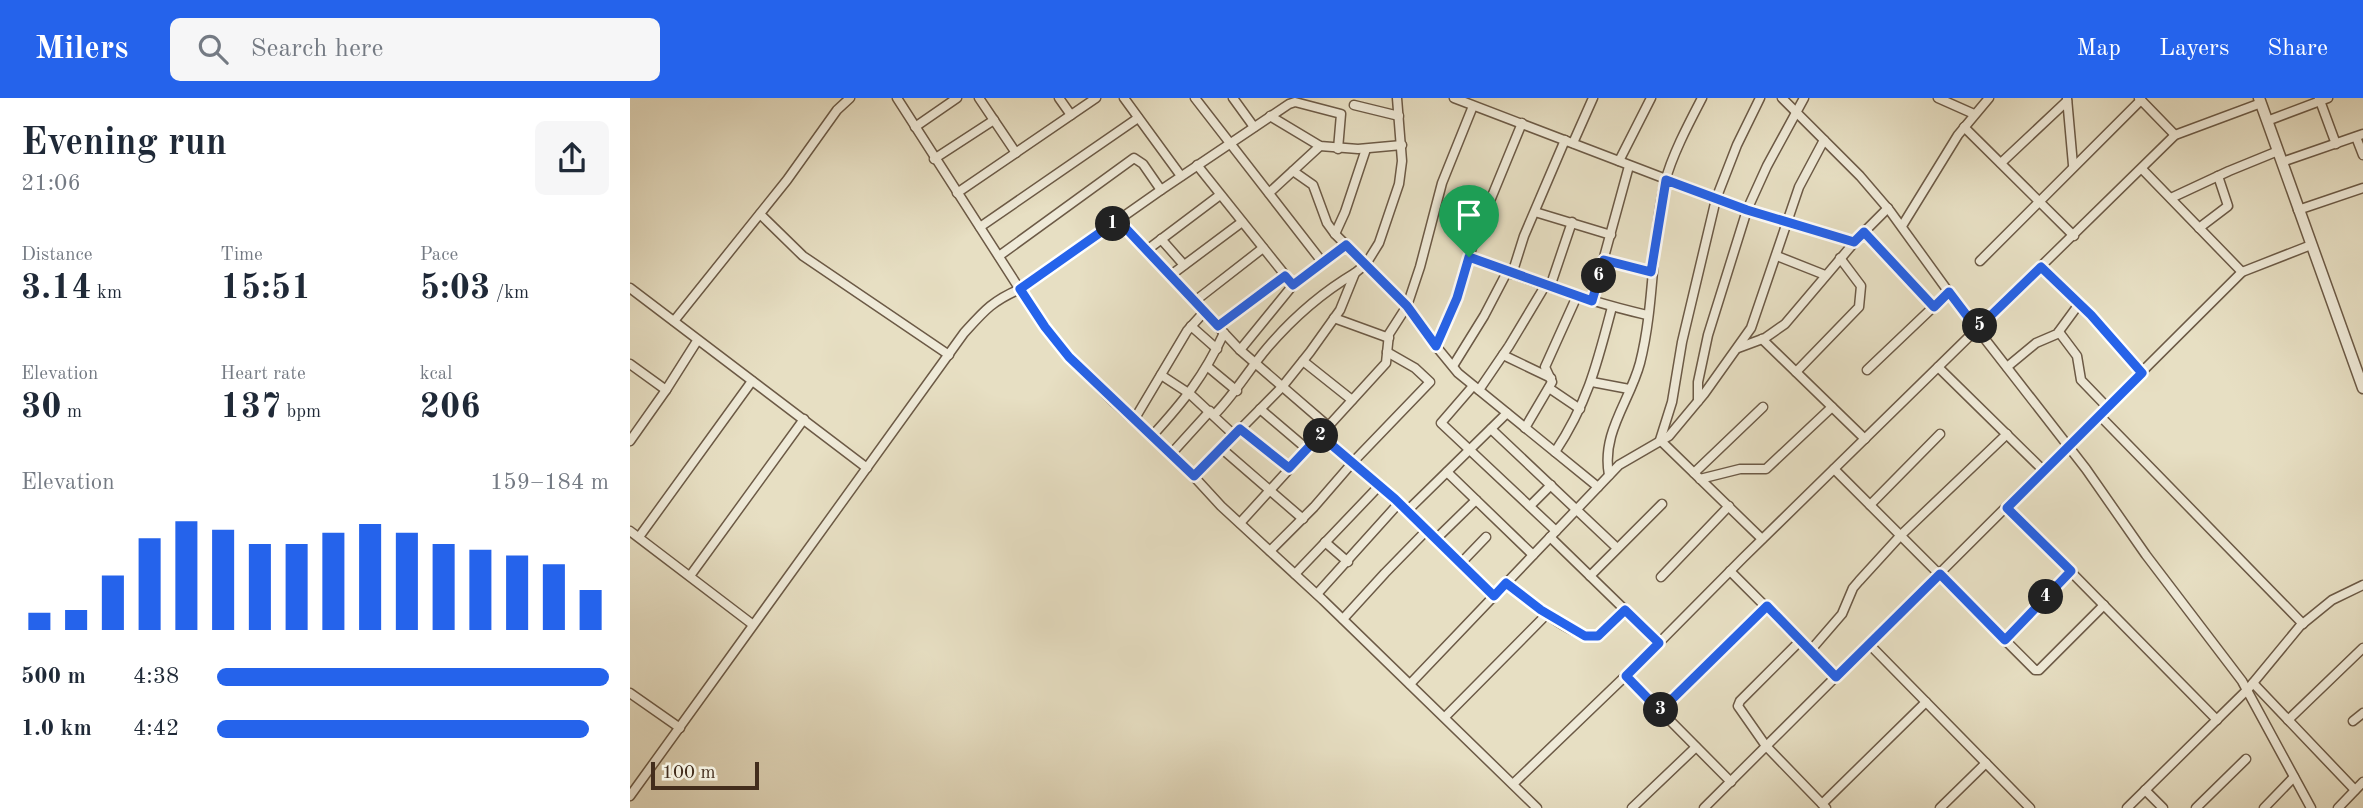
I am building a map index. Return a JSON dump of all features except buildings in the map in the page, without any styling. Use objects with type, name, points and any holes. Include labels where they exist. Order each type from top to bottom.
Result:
[{"type":"street","points":[[674,321],[849,98]]},
{"type":"street","points":[[897,98],[1045,327],[1069,357],[1537,808]]},
{"type":"street","points":[[915,127],[957,98]]},
{"type":"street","points":[[979,98],[1016,153]]},
{"type":"street","points":[[1059,98],[1071,116]]},
{"type":"street","points":[[957,194],[1097,98]]},
{"type":"street","points":[[1124,98],[1181,176]]},
{"type":"street","points":[[1195,98],[1323,263]]},
{"type":"street","points":[[1233,98],[1254,127]]},
{"type":"street","points":[[1276,98],[1283,107]]},
{"type":"street","points":[[1171,454],[1237,391],[1269,346],[1301,314],[1366,264],[1379,243],[1399,184],[1402,145],[1398,98]]},
{"type":"street","points":[[1454,98],[1716,199],[1854,242]]},
{"type":"street","points":[[1453,366],[1509,273],[1535,212],[1593,98]]},
{"type":"street","points":[[1619,161],[1651,98]]},
{"type":"street","points":[[1609,475],[1608,448],[1641,360],[1651,272],[1666,180],[1702,98]]},
{"type":"street","points":[[1660,440],[1672,402],[1682,342],[1716,199],[1737,145],[1760,98]]},
{"type":"street","points":[[1782,98],[1888,208],[1977,329],[2250,686],[2288,720],[2355,790]]},
{"type":"street","points":[[1698,401],[1698,382],[1712,323],[1747,210],[1767,166],[1804,98]]},
{"type":"street","points":[[1938,98],[1974,114]]},
{"type":"street","points":[[1902,226],[1964,127],[1989,98]]},
{"type":"street","points":[[2067,99],[2073,165]]},
{"type":"street","points":[[2001,163],[2067,99]]},
{"type":"street","points":[[1980,261],[2140,99],[2175,135]]},
{"type":"street","points":[[2267,121],[2322,99],[2336,144]]},
{"type":"street","points":[[1513,785],[2175,135],[2260,100],[2363,388]]},
{"type":"street","points":[[630,795],[752,624],[984,311],[998,299],[1020,289],[1283,107],[1296,102],[1341,114],[1338,149]]},
{"type":"street","points":[[1240,523],[1386,363],[1389,338],[1407,306],[1468,102]]},
{"type":"street","points":[[1354,105],[1399,116]]},
{"type":"street","points":[[1270,116],[1320,146],[1366,149],[1402,145]]},
{"type":"street","points":[[980,227],[1138,118]]},
{"type":"street","points":[[934,159],[994,120]]},
{"type":"street","points":[[1436,346],[1457,298],[1469,257],[1522,123]]},
{"type":"street","points":[[1964,127],[2074,236]]},
{"type":"street","points":[[2282,162],[2360,136],[2363,155]]},
{"type":"street","points":[[1410,684],[1619,465],[1669,436],[1698,401],[1751,328],[1777,256],[1786,220],[1799,187],[1824,140]]},
{"type":"street","points":[[1269,194],[1320,146]]},
{"type":"street","points":[[1335,234],[1366,149]]},
{"type":"street","points":[[2171,198],[2278,151]]},
{"type":"street","points":[[999,256],[1134,158],[1143,164],[1161,190]]},
{"type":"street","points":[[1197,165],[1293,285]]},
{"type":"street","points":[[1592,301],[1629,166]]},
{"type":"street","points":[[2142,169],[2242,272]]},
{"type":"street","points":[[1293,171],[1313,185],[1327,223],[1335,234],[1407,306],[1453,366],[1476,388],[1598,487]]},
{"type":"street","points":[[2199,228],[2228,206],[2218,176]]},
{"type":"street","points":[[2298,210],[2363,188]]},
{"type":"street","points":[[1147,250],[1220,195]]},
{"type":"street","points":[[1738,348],[1762,339],[1785,324],[1854,242],[1888,208]]},
{"type":"street","points":[[1535,212],[1611,234]]},
{"type":"street","points":[[760,214],[803,256],[949,355]]},
{"type":"street","points":[[1118,220],[1240,350],[1328,426]]},
{"type":"street","points":[[1171,275],[1242,222]]},
{"type":"street","points":[[1572,222],[1547,286],[1503,355],[1476,388],[1441,422],[1530,506],[1590,576],[1659,643]]},
{"type":"street","points":[[1864,232],[1934,307]]},
{"type":"street","points":[[1161,239],[1184,265]]},
{"type":"street","points":[[1240,350],[1293,285],[1346,245]]},
{"type":"street","points":[[1704,808],[2242,272],[2311,245]]},
{"type":"street","points":[[1195,301],[1263,248]]},
{"type":"street","points":[[1777,256],[1825,275]]},
{"type":"street","points":[[1469,257],[1592,301],[1647,314]]},
{"type":"street","points":[[1796,372],[1859,307],[1861,286],[1840,258]]},
{"type":"street","points":[[1604,260],[1651,272]]},
{"type":"street","points":[[2041,267],[2142,373]]},
{"type":"street","points":[[1194,476],[1282,387],[1303,361],[1347,298],[1355,273]]},
{"type":"street","points":[[1218,326],[1285,276]]},
{"type":"street","points":[[630,288],[696,341],[867,468]]},
{"type":"street","points":[[1867,370],[1949,292]]},
{"type":"street","points":[[1525,428],[1550,383],[1545,367],[1577,296]]},
{"type":"street","points":[[2007,368],[2036,343],[2059,332],[2079,304]]},
{"type":"street","points":[[1555,452],[1592,382],[1612,307]]},
{"type":"street","points":[[1133,420],[1191,326],[1205,311]]},
{"type":"street","points":[[1334,318],[1389,338]]},
{"type":"street","points":[[1191,326],[1217,349]]},
{"type":"street","points":[[2059,332],[2077,356],[2081,380],[2108,408]]},
{"type":"street","points":[[1152,436],[1190,394],[1208,367],[1224,333]]},
{"type":"street","points":[[1762,339],[1865,439]]},
{"type":"street","points":[[630,441],[696,341]]},
{"type":"street","points":[[1270,551],[1430,381],[1402,359],[1387,352]]},
{"type":"street","points":[[1503,355],[1550,383],[1580,409]]},
{"type":"street","points":[[1303,361],[1353,400]]},
{"type":"street","points":[[630,364],[666,390]]},
{"type":"street","points":[[1208,367],[1237,391]]},
{"type":"street","points":[[1938,367],[2044,471]]},
{"type":"street","points":[[1161,375],[1289,468]]},
{"type":"street","points":[[639,537],[752,381]]},
{"type":"street","points":[[1592,382],[1629,388]]},
{"type":"street","points":[[1697,476],[1763,407]]},
{"type":"street","points":[[1697,476],[1740,469],[1766,469],[1832,407]]},
{"type":"street","points":[[1260,409],[1307,449]]},
{"type":"street","points":[[1407,511],[1507,413]]},
{"type":"street","points":[[2099,416],[2303,624]]},
{"type":"street","points":[[690,576],[804,419]]},
{"type":"street","points":[[1491,429],[1617,548]]},
{"type":"street","points":[[1870,505],[1940,434]]},
{"type":"street","points":[[1810,651],[1842,614],[1853,588],[1901,536],[2007,434]]},
{"type":"street","points":[[1320,435],[1380,485],[1494,596]]},
{"type":"street","points":[[1660,440],[1762,539]]},
{"type":"street","points":[[1221,448],[1303,519]]},
{"type":"street","points":[[1834,469],[2030,665],[2039,670],[2104,605]]},
{"type":"street","points":[[1447,472],[1532,555]]},
{"type":"street","points":[[1295,574],[1380,485]]},
{"type":"street","points":[[1530,506],[1552,485]]},
{"type":"street","points":[[1436,539],[1476,500]]},
{"type":"street","points":[[1317,594],[1399,503]]},
{"type":"street","points":[[1590,576],[1662,504]]},
{"type":"street","points":[[1661,577],[1729,506]]},
{"type":"street","points":[[2007,508],[2217,720]]},
{"type":"street","points":[[1343,619],[1427,530]]},
{"type":"street","points":[[630,531],[752,624]]},
{"type":"street","points":[[1461,563],[1486,537]]},
{"type":"street","points":[[1325,542],[1348,562]]},
{"type":"street","points":[[1730,571],[1836,677]]},
{"type":"street","points":[[2005,640],[2071,571]]},
{"type":"street","points":[[1506,583],[1547,614],[1592,638],[1598,636],[1625,610]]},
{"type":"street","points":[[2127,808],[2250,686],[2303,624],[2332,600],[2363,584]]},
{"type":"street","points":[[1660,711],[1767,606]]},
{"type":"street","points":[[1445,717],[1547,614]]},
{"type":"street","points":[[1800,641],[1740,701],[1740,711],[1766,746],[1824,806],[1926,702]]},
{"type":"street","points":[[1869,644],[2030,808]]},
{"type":"street","points":[[2288,720],[2363,648]]},
{"type":"street","points":[[1626,676],[1731,782]]},
{"type":"street","points":[[2250,686],[2311,808]]},
{"type":"street","points":[[630,693],[680,728]]},
{"type":"street","points":[[2353,721],[2363,713]]},
{"type":"street","points":[[1632,808],[1696,747]]},
{"type":"street","points":[[2196,808],[2246,759]]},
{"type":"street","points":[[1940,808],[1986,764]]},
{"type":"street","points":[[2264,808],[2294,777]]},
{"type":"street","points":[[2338,808],[2363,782]]},
{"type":"street","points":[[2145,790],[2163,808]]},
{"type":"route","points":[[1666,180],[1747,210],[1854,242],[1864,232],[1934,307],[1949,292],[1977,329],[2041,267],[2091,315],[2142,373],[2007,508],[2071,571],[2005,640],[1940,574],[1836,677],[1767,606],[1660,711],[1626,676],[1659,643],[1625,610],[1598,636],[1592,638],[1547,614],[1506,583],[1494,596],[1395,499],[1320,435],[1289,468],[1240,429],[1194,476],[1069,357],[1020,289],[1118,220],[1218,326],[1285,276],[1293,285],[1346,245],[1407,306],[1436,346],[1457,298],[1469,257],[1592,301],[1604,260],[1651,272],[1666,180]]}]
